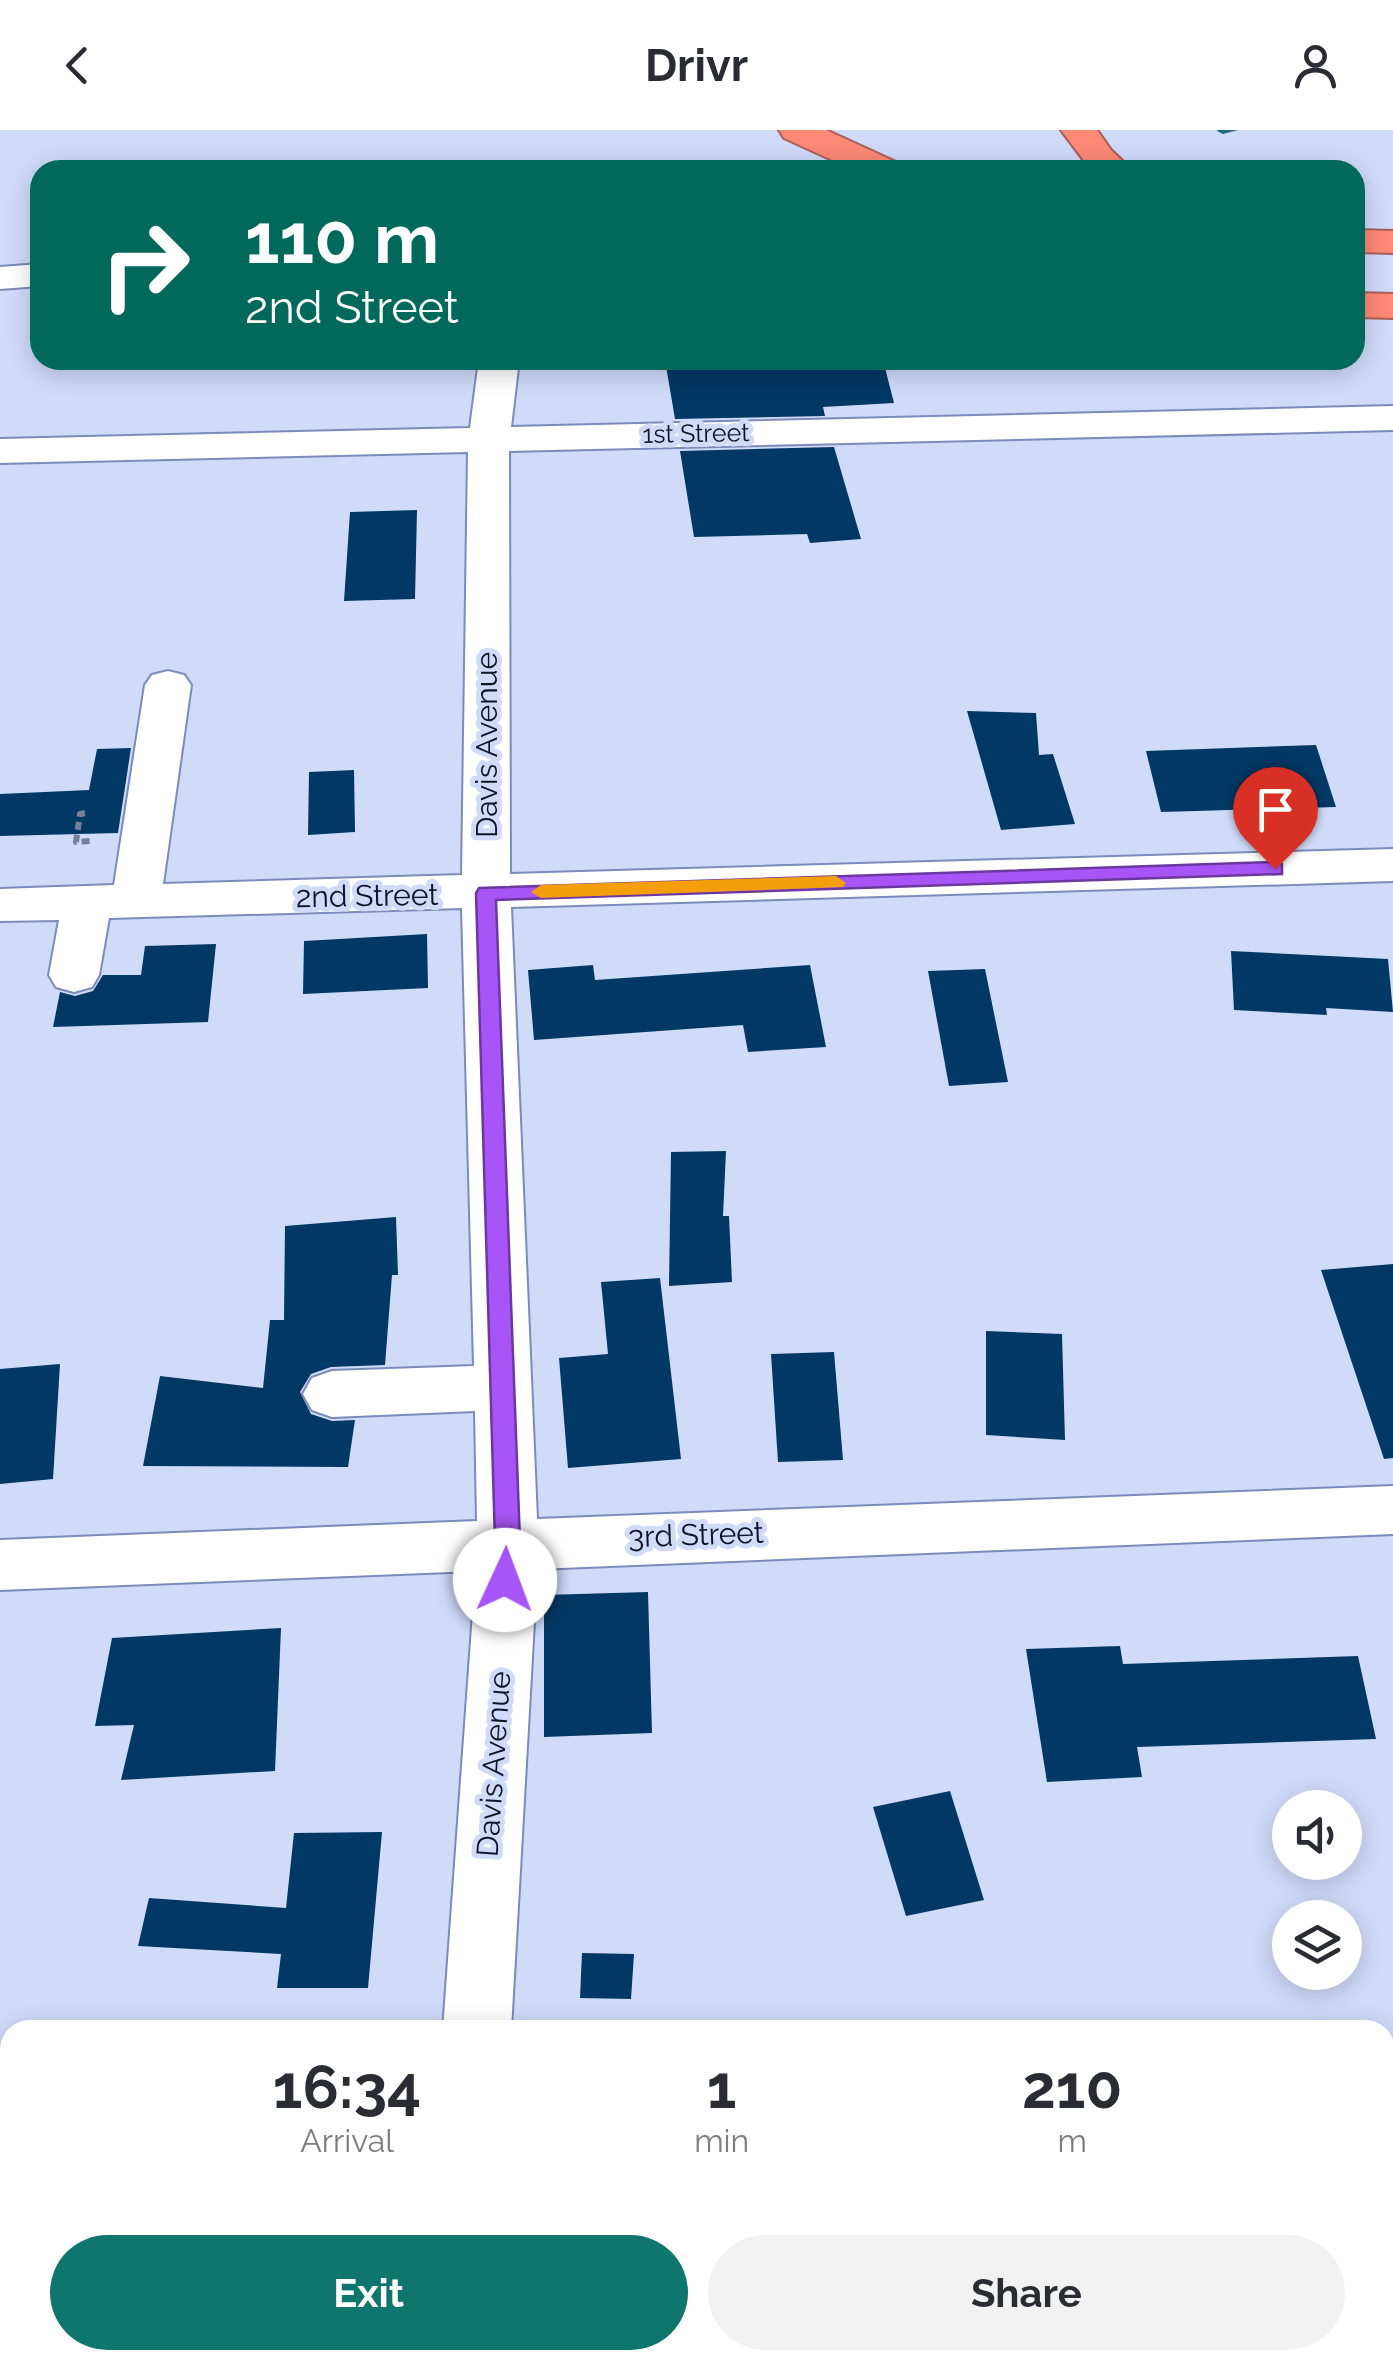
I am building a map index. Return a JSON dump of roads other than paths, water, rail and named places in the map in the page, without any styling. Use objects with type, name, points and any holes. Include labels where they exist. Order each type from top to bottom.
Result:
[{"type":"highway","points":[[796,130],[861,160]]},
{"type":"highway","points":[[1079,130],[1101,160]]},
{"type":"highway","points":[[1365,241],[1393,242]]},
{"type":"highway","points":[[1365,306],[1393,306]]},
{"type":"street","points":[[0,278],[30,276]]},
{"type":"street","name":"Davis Avenue","points":[[478,2020],[508,1542],[486,893],[489,437],[498,370]]},
{"type":"street","name":"1st Street","points":[[0,451],[1393,418]]},
{"type":"street","points":[[136,902],[168,686]]},
{"type":"street","name":"2nd Street","points":[[0,904],[1393,866]]},
{"type":"street","points":[[74,975],[87,903]]},
{"type":"street","points":[[332,1394],[502,1386]]},
{"type":"street","name":"3rd Street","points":[[0,1565],[1393,1510]]},
{"type":"waterway","points":[[1223,131],[1232,130]]}]
